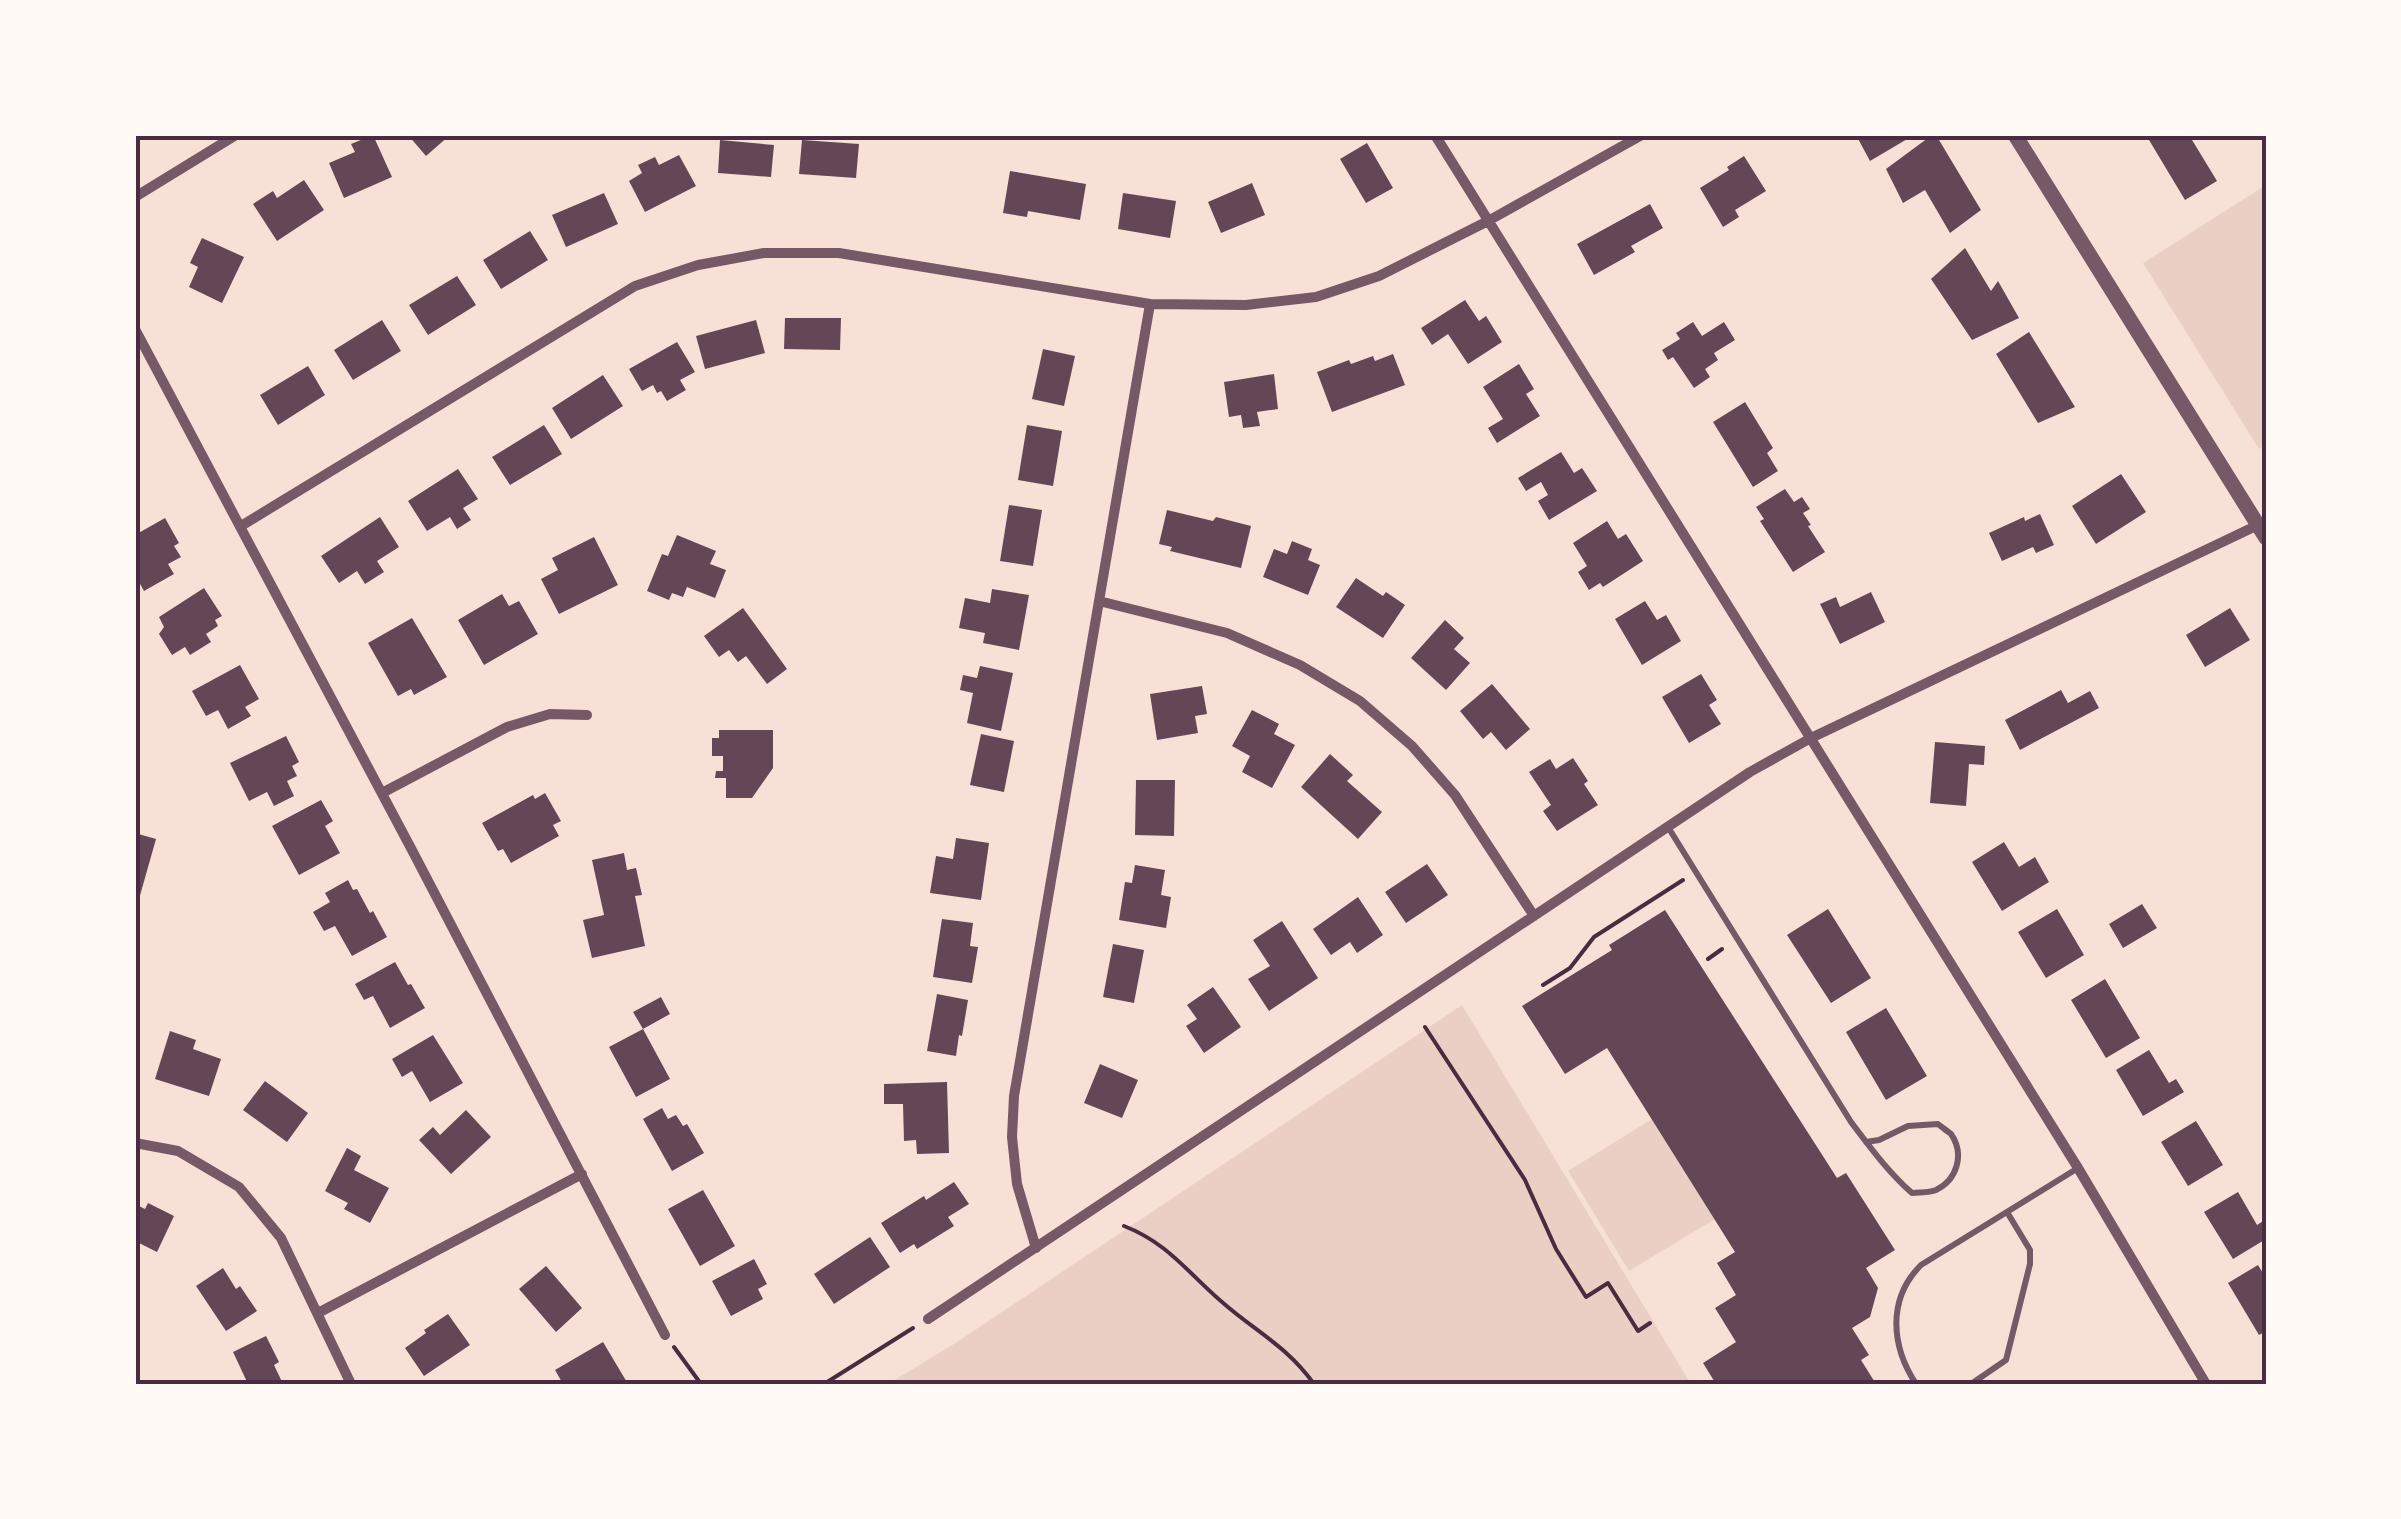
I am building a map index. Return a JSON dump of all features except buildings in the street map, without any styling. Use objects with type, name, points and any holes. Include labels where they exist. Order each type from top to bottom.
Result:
[{"type":"street","points":[[135,197],[236,135]]},
{"type":"street","points":[[1434,135],[2078,1168],[2206,1384]]},
{"type":"street","points":[[241,526],[636,286],[698,265],[764,254],[840,253],[1150,304],[1246,305],[1316,297],[1379,276],[1488,221],[1642,135]]},
{"type":"street","points":[[928,1319],[1750,772],[1811,738],[2262,532],[2015,135]]},
{"type":"street","points":[[1036,1248],[1017,1184],[1012,1137],[1014,1096],[1150,304]]},
{"type":"street","points":[[135,329],[665,1336]]},
{"type":"street","points":[[1098,601],[1227,633],[1300,664],[1360,701],[1412,746],[1456,795],[1534,916]]},
{"type":"street","points":[[382,793],[507,727],[550,714],[587,716]]},
{"type":"street","points":[[135,1143],[178,1151],[239,1188],[281,1238],[350,1384]]},
{"type":"street","points":[[318,1314],[582,1174]]},
{"type":"lane","points":[[1668,827],[1851,1122],[1866,1142],[1892,1176],[1912,1193],[1934,1192],[1951,1180],[1958,1166],[1951,1134],[1938,1124],[1908,1126],[1866,1142]]},
{"type":"lane","points":[[1916,1384],[1898,1346],[1896,1324],[1899,1298],[1910,1276],[1921,1265],[2078,1168]]},
{"type":"lane","points":[[1971,1384],[2006,1360],[2030,1264],[2030,1250],[2007,1212]]},
{"type":"path","points":[[1543,985],[1570,968],[1594,937],[1696,872]]},
{"type":"path","points":[[1708,959],[1722,950]]},
{"type":"path","points":[[1425,1027],[1524,1180],[1556,1248],[1586,1297],[1608,1283],[1638,1331],[1650,1323]]},
{"type":"path","points":[[1124,1226],[1170,1251],[1219,1300],[1285,1349],[1314,1384]]},
{"type":"path","points":[[824,1384],[928,1319]]},
{"type":"path","points":[[665,1336],[701,1384]]},
{"type":"shaded area","points":[[2266,185],[2266,445],[2259,449],[2143,263]]},
{"type":"shaded area","points":[[1462,1005],[1691,1384],[888,1384],[954,1344]]},
{"type":"shaded area","points":[[1652,1119],[1715,1219],[1629,1271],[1568,1171]]}]
